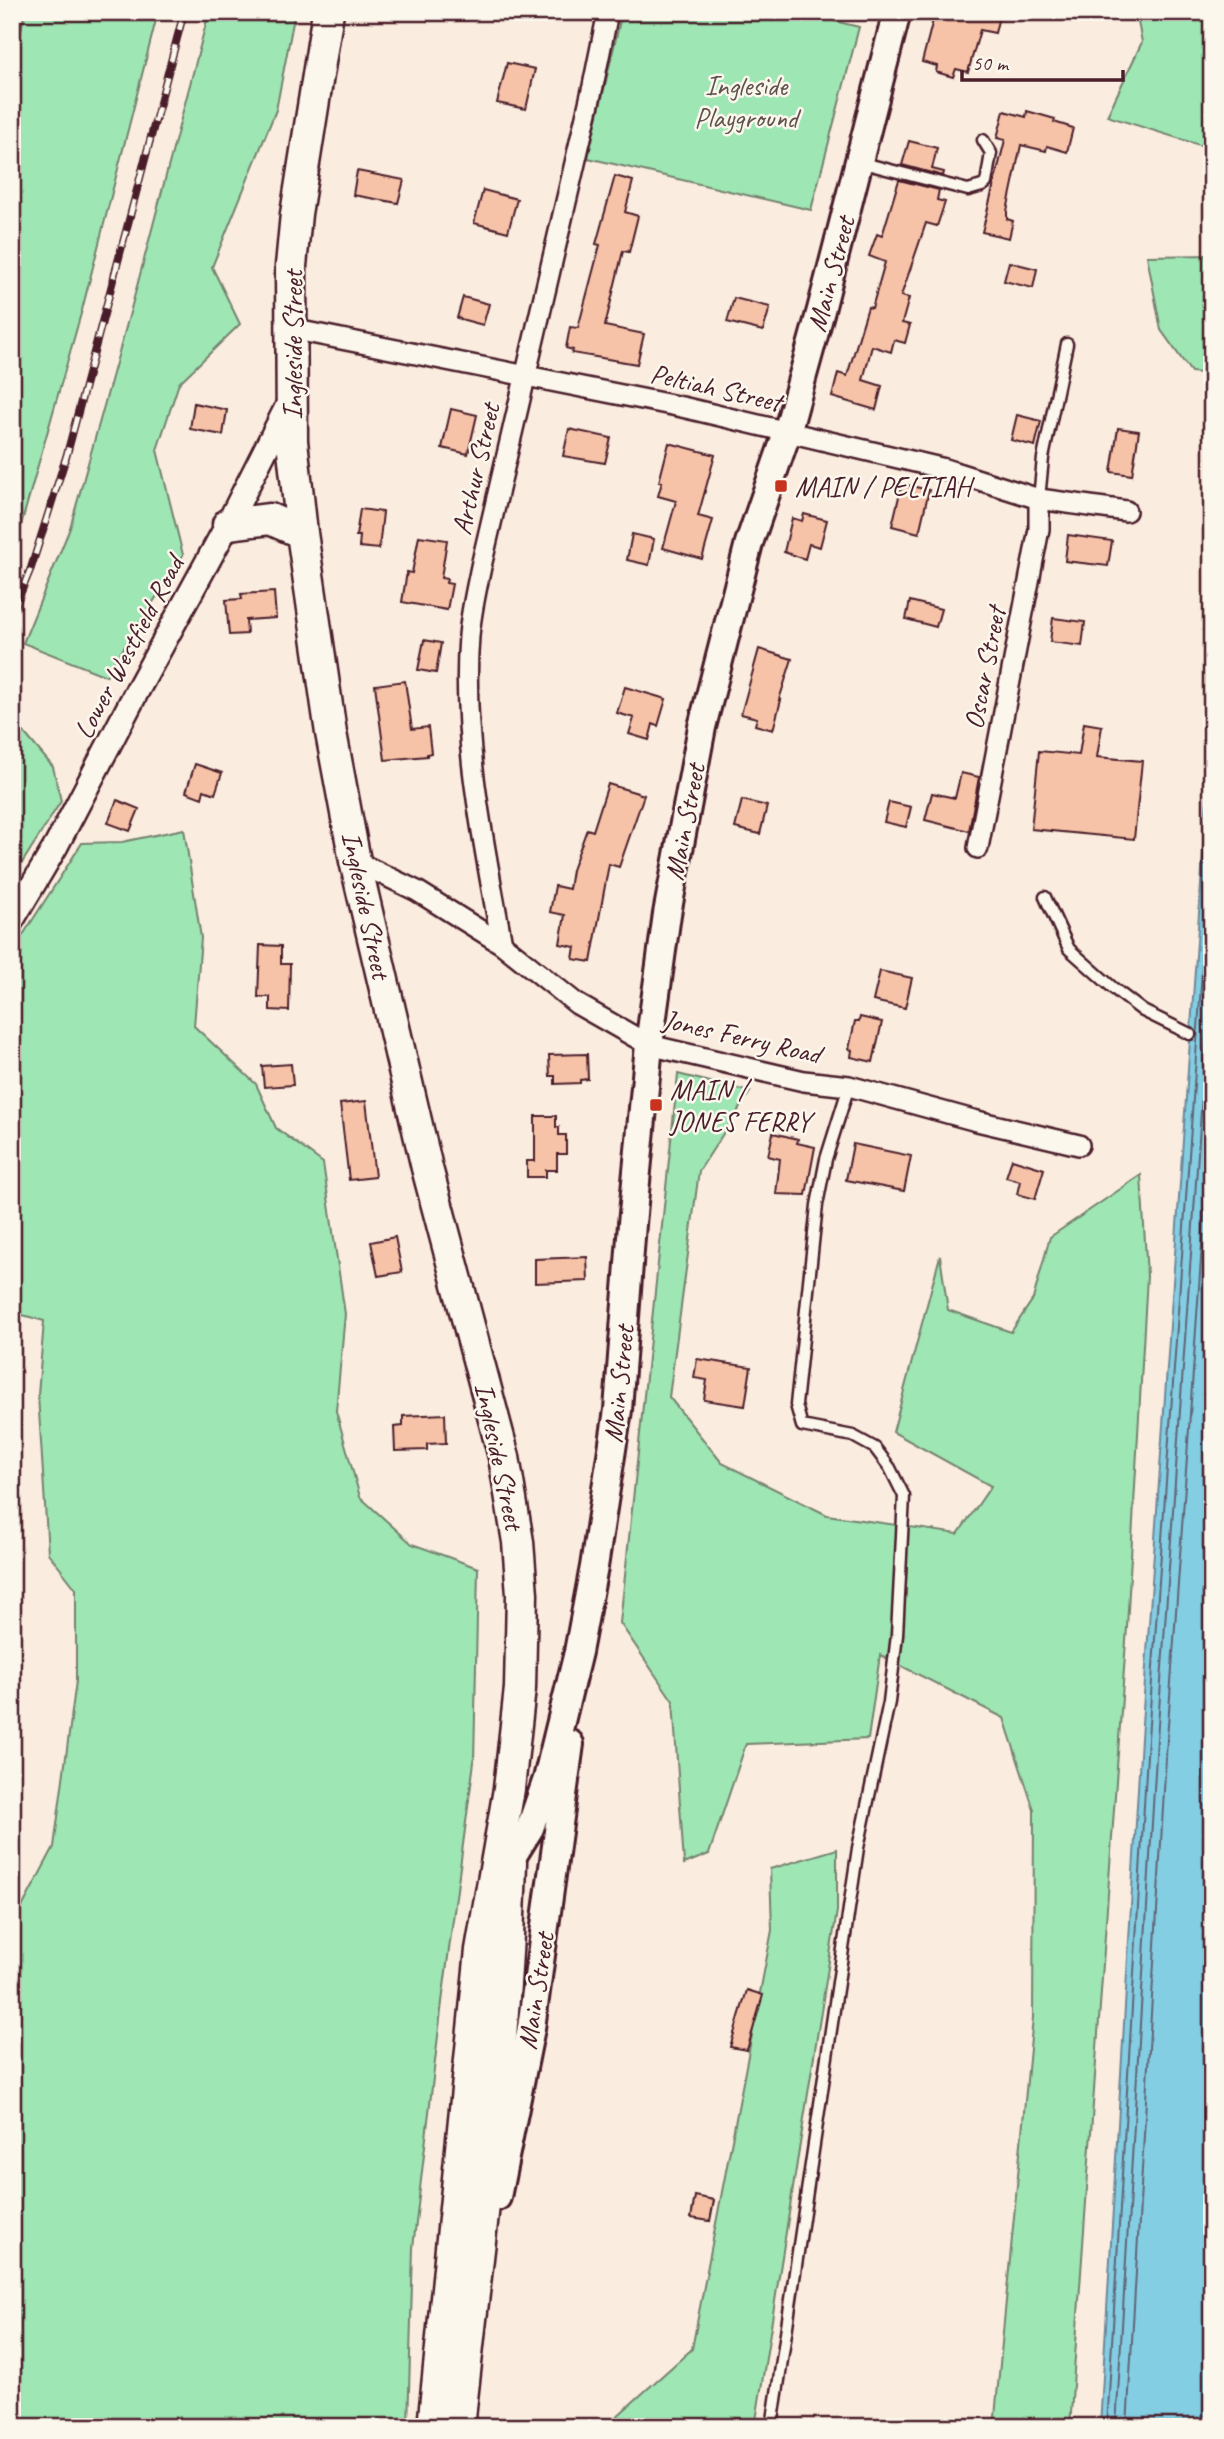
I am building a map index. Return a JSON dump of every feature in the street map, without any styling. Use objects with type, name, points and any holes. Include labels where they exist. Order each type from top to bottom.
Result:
[{"type":"main road","name":"Ingleside Street","points":[[328,12],[296,214],[291,266],[292,441],[302,533],[329,720],[355,861],[427,1168],[511,1492],[522,1594],[520,1688],[509,1789],[490,1890],[495,1952]]},
{"type":"main road","name":"Main Street","points":[[490,1890],[511,1862],[530,1828],[547,1779],[578,1652],[618,1410],[649,1045],[667,914],[702,727],[749,543],[787,433],[897,12]]},
{"type":"main road","points":[[228,524],[270,519],[302,533]]},
{"type":"main road","name":"Main Street","points":[[470,2328],[531,2028],[569,1760],[578,1652]]},
{"type":"main road","name":"Ingleside Street","points":[[495,1952],[511,1862],[509,1789]]},
{"type":"main road","name":"Main Street","points":[[459,2427],[489,2164],[495,1952]]},
{"type":"main road","name":"Main Street","points":[[433,2427],[495,1952]]},
{"type":"street","name":"Arthur Street","points":[[502,944],[473,767],[467,688],[469,634],[482,562],[608,12]]},
{"type":"street","name":"Peltiah Street","points":[[291,329],[682,407],[945,469],[1040,499],[1126,511]]},
{"type":"street","name":"Lower Westfield Road","points":[[12,920],[56,846],[138,688],[228,524],[291,398]]},
{"type":"street","name":"Oscar Street","points":[[978,848],[1036,541],[1040,499]]},
{"type":"street","name":"Jones Ferry Road","points":[[355,861],[417,891],[502,944],[577,1004],[649,1045],[804,1081],[849,1086],[973,1120],[1079,1145]]},
{"type":"lane","points":[[859,162],[968,190],[986,183],[991,153],[983,139]]},
{"type":"lane","points":[[1040,499],[1043,458],[1067,344]]},
{"type":"lane","points":[[1045,897],[1069,949],[1143,1011],[1190,1034]]},
{"type":"lane","points":[[772,2427],[858,1848],[888,1702],[897,1635],[904,1496],[890,1468],[875,1448],[853,1436],[802,1426],[796,1405],[817,1205],[826,1158],[849,1086]]},
{"type":"green space","points":[[25,12],[158,12],[82,310],[12,557],[12,70]]},
{"type":"green space","points":[[209,12],[295,12],[276,110],[212,267],[240,324],[179,383],[157,450],[183,555],[106,676],[23,643],[70,528]]},
{"type":"green space","name":"Ingleside Playground","points":[[622,12],[798,12],[859,27],[811,210],[588,158]]},
{"type":"green space","points":[[1136,12],[1212,12],[1212,149],[1107,116],[1142,42]]},
{"type":"green space","points":[[1212,255],[1212,374],[1191,372],[1161,330],[1147,256]]},
{"type":"green space","points":[[21,729],[53,767],[61,801],[22,863],[12,858],[12,732]]},
{"type":"green space","points":[[184,829],[201,938],[194,1026],[256,1084],[276,1128],[323,1163],[345,1314],[336,1411],[360,1497],[412,1544],[478,1568],[474,1762],[413,2248],[408,2427],[12,2427],[12,1926],[54,1847],[76,1681],[76,1589],[48,1553],[38,1395],[44,1321],[12,1312],[12,952],[82,843],[122,842]]},
{"type":"green space","points":[[678,1074],[750,1092],[699,1171],[669,1397],[722,1463],[827,1515],[958,1534],[991,1486],[893,1432],[940,1256],[948,1310],[1011,1332],[1033,1299],[1050,1237],[1141,1175],[1147,1276],[1127,1627],[1070,2427],[994,2427],[1033,2017],[1034,1810],[1004,1718],[880,1655],[868,1739],[746,1744],[709,1854],[684,1864],[673,1701],[620,1623]]},
{"type":"green space","points":[[837,1849],[837,1911],[755,2427],[605,2427],[692,2349],[772,1930],[770,1869]]},
{"type":"water","points":[[1212,728],[1212,2427],[1100,2427],[1141,1738]]},
{"type":"building","points":[[935,12],[1000,12],[995,33],[980,30],[968,72],[956,69],[953,77],[936,72],[937,66],[922,62]]},
{"type":"building","points":[[507,63],[535,69],[526,109],[497,103]]},
{"type":"building","points":[[1004,111],[1026,117],[1027,111],[1055,119],[1054,122],[1073,128],[1067,152],[1047,146],[1046,151],[1021,145],[1007,211],[1007,219],[1013,221],[1009,238],[982,232],[1005,140],[997,138]]},
{"type":"building","points":[[909,141],[937,148],[932,169],[944,172],[943,176],[902,165]]},
{"type":"building","points":[[357,171],[404,180],[398,203],[353,195]]},
{"type":"building","points":[[615,176],[633,181],[625,212],[638,216],[629,252],[623,251],[605,326],[644,334],[637,364],[572,353],[573,350],[566,348],[570,327],[578,328],[600,245],[596,244]]},
{"type":"building","points":[[899,180],[939,190],[937,200],[945,202],[937,226],[926,223],[901,296],[909,298],[902,323],[910,325],[905,343],[894,340],[891,352],[872,346],[863,380],[882,386],[876,410],[832,397],[838,373],[847,376],[868,307],[872,308],[885,262],[869,256],[877,234],[882,236]]},
{"type":"building","points":[[483,190],[517,199],[508,232],[474,223]]},
{"type":"building","points":[[1009,262],[1037,269],[1033,288],[1004,281]]},
{"type":"building","points":[[463,297],[489,304],[483,325],[457,318]]},
{"type":"building","points":[[734,298],[770,307],[763,331],[727,322]]},
{"type":"building","points":[[194,403],[227,410],[223,435],[190,429]]},
{"type":"building","points":[[451,409],[477,415],[468,454],[442,448]]},
{"type":"building","points":[[1017,415],[1041,421],[1035,446],[1011,440]]},
{"type":"building","points":[[1118,428],[1139,431],[1132,475],[1111,472]]},
{"type":"building","points":[[569,429],[611,438],[605,463],[563,456]]},
{"type":"building","points":[[669,443],[715,455],[698,516],[713,520],[702,559],[663,548],[676,501],[658,496]]},
{"type":"building","points":[[902,484],[929,490],[919,533],[892,526]]},
{"type":"building","points":[[360,509],[383,512],[379,549],[359,547],[360,536],[356,536]]},
{"type":"building","points":[[804,514],[827,520],[820,547],[809,544],[805,559],[784,552],[792,518],[802,521]]},
{"type":"building","points":[[632,534],[654,539],[649,565],[627,560]]},
{"type":"building","points":[[1068,535],[1112,541],[1108,566],[1065,561]]},
{"type":"building","points":[[419,536],[447,540],[441,578],[452,584],[447,610],[402,602],[407,572],[412,573]]},
{"type":"building","points":[[274,592],[276,618],[246,620],[247,634],[229,635],[226,600],[242,599],[241,594]]},
{"type":"building","points":[[910,601],[941,609],[936,627],[906,619]]},
{"type":"building","points":[[1053,618],[1085,622],[1082,646],[1050,642]]},
{"type":"building","points":[[424,640],[441,643],[436,673],[418,670]]},
{"type":"building","points":[[759,649],[792,659],[773,730],[755,725],[757,718],[741,714]]},
{"type":"building","points":[[405,681],[412,729],[428,727],[431,753],[427,756],[385,760],[375,685]]},
{"type":"building","points":[[625,687],[666,699],[658,726],[653,724],[649,740],[629,734],[634,718],[617,713]]},
{"type":"building","points":[[1084,723],[1102,726],[1097,757],[1142,761],[1134,839],[1031,829],[1039,751],[1079,755]]},
{"type":"building","points":[[195,764],[222,773],[215,794],[204,790],[202,798],[186,792]]},
{"type":"building","points":[[961,773],[979,777],[969,831],[925,820],[932,793],[955,798]]},
{"type":"building","points":[[608,784],[644,795],[619,867],[609,864],[591,962],[573,959],[575,947],[560,944],[565,915],[550,912],[555,886],[569,889],[572,870],[587,829],[593,831]]},
{"type":"building","points":[[117,800],[139,809],[130,831],[108,823]]},
{"type":"building","points":[[742,800],[767,806],[760,834],[735,828]]},
{"type":"building","points":[[889,802],[911,807],[906,827],[884,822]]},
{"type":"building","points":[[260,945],[281,946],[281,964],[290,964],[289,1011],[270,1010],[270,997],[258,997]]},
{"type":"building","points":[[880,971],[912,978],[905,1008],[873,1001]]},
{"type":"building","points":[[860,1017],[882,1022],[873,1062],[851,1057],[852,1050],[849,1049],[855,1021],[859,1021]]},
{"type":"building","points":[[587,1054],[588,1079],[580,1080],[580,1083],[555,1084],[555,1076],[550,1076],[549,1055]]},
{"type":"building","points":[[291,1064],[293,1085],[264,1087],[262,1066]]},
{"type":"building","points":[[366,1101],[375,1177],[349,1180],[340,1104]]},
{"type":"building","points":[[535,1116],[556,1116],[559,1135],[566,1135],[566,1154],[557,1154],[557,1170],[546,1170],[546,1177],[527,1177],[527,1161],[535,1161]]},
{"type":"building","points":[[773,1133],[798,1139],[797,1143],[815,1147],[806,1195],[776,1194],[780,1159],[768,1156]]},
{"type":"building","points":[[853,1144],[911,1156],[904,1191],[846,1180]]},
{"type":"building","points":[[1012,1159],[1044,1169],[1035,1199],[1017,1194],[1020,1181],[1006,1177]]},
{"type":"building","points":[[395,1237],[402,1272],[378,1276],[371,1242]]},
{"type":"building","points":[[587,1257],[588,1281],[535,1283],[535,1259]]},
{"type":"building","points":[[697,1359],[751,1367],[745,1406],[704,1400],[707,1380],[694,1378]]},
{"type":"building","points":[[445,1414],[446,1443],[427,1444],[427,1450],[395,1451],[394,1427],[403,1426],[403,1416]]},
{"type":"building","points":[[747,1990],[763,1995],[747,2050],[730,2047]]},
{"type":"building","points":[[695,2196],[714,2200],[710,2221],[691,2218]]},
{"type":"railway","points":[[12,614],[31,568],[67,454],[184,12]]},
{"type":"place","name":"MAIN / PELTIAH","points":[[781,486]]},
{"type":"place","name":"MAIN / JONES FERRY","points":[[656,1105]]}]
